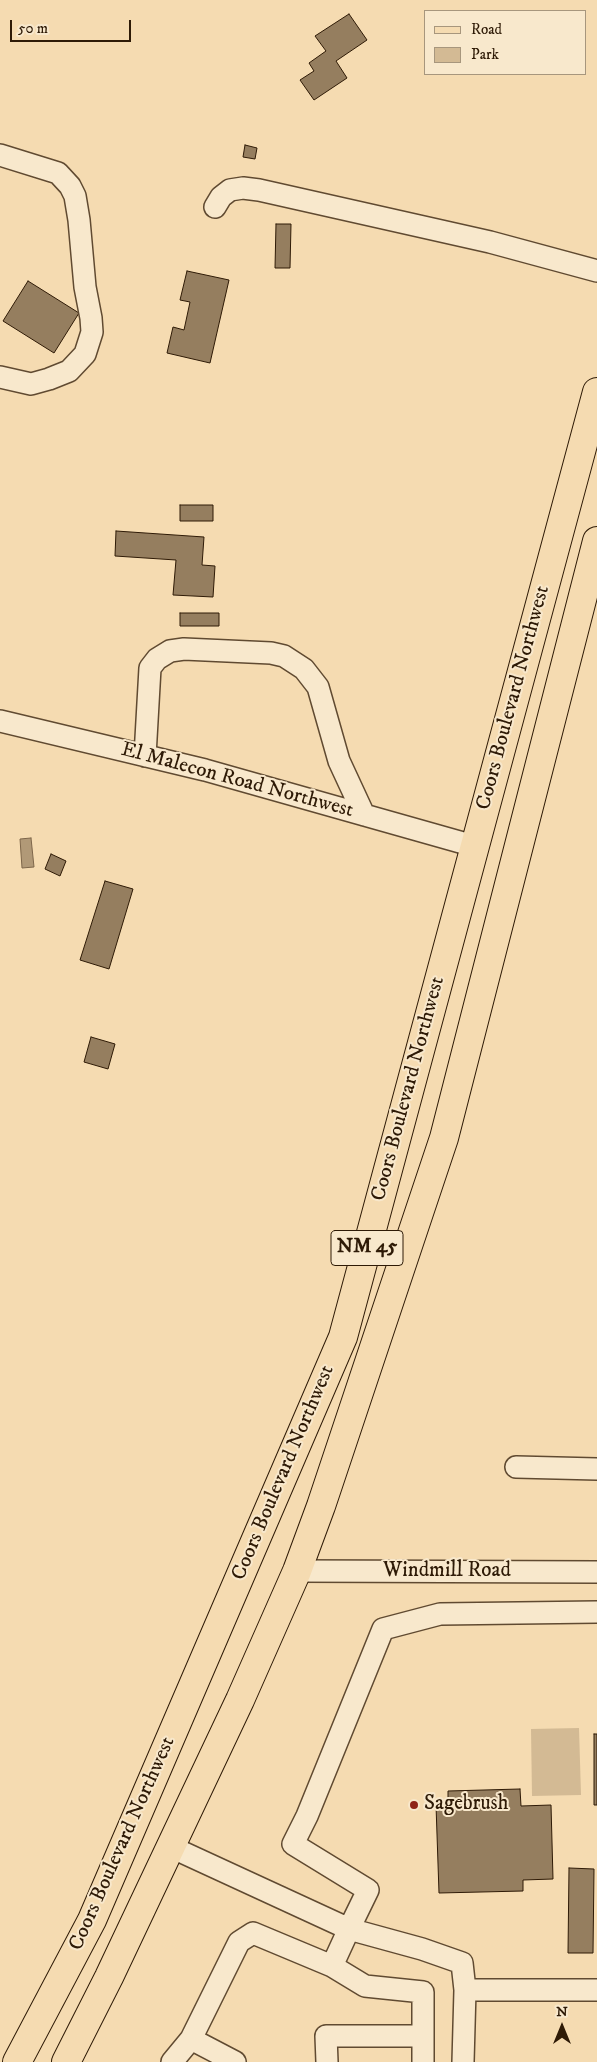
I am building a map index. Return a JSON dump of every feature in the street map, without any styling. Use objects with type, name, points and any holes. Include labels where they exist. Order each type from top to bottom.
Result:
[{"type":"main road","name":"Coors Boulevard Northwest","points":[[17,2062],[92,1920],[343,1337],[597,392]]},
{"type":"main road","name":"Coors Boulevard Northwest","points":[[66,2062],[240,1700],[297,1571],[350,1425],[444,1138],[514,858],[597,541]]},
{"type":"street","points":[[0,155],[58,173],[70,186],[75,196],[79,220],[85,287],[92,332],[85,354],[69,371],[31,384],[0,377]]},
{"type":"street","points":[[215,207],[221,197],[230,190],[243,188],[259,190],[490,242],[597,271]]},
{"type":"street","points":[[145,756],[150,668],[157,659],[170,651],[184,649],[271,653],[284,656],[304,669],[318,687],[339,760],[364,815]]},
{"type":"street","name":"El Malecon Road Northwest","points":[[0,721],[205,770],[474,846]]},
{"type":"street","points":[[516,1467],[597,1468]]},
{"type":"street","name":"Windmill Road","points":[[297,1571],[597,1572]]},
{"type":"street","points":[[332,1966],[368,1890],[293,1844],[307,1816],[383,1629],[440,1614],[597,1612]]},
{"type":"street","points":[[171,1847],[349,1928],[462,1963],[465,1990],[463,2062]]},
{"type":"street","points":[[172,2062],[192,2039],[239,1942],[253,1933],[332,1966],[365,1986],[423,1992],[423,2062]]},
{"type":"street","points":[[465,1990],[597,1990]]},
{"type":"street","points":[[327,2062],[326,2036],[424,2036]]},
{"type":"street","points":[[192,2039],[235,2062]]},
{"type":"green space","points":[[579,1728],[581,1795],[532,1796],[531,1729]]},
{"type":"shaded area","points":[[31,838],[34,867],[22,868],[20,839]]},
{"type":"building","points":[[349,14],[367,40],[336,61],[347,78],[314,100],[300,80],[314,71],[309,63],[326,51],[315,36]]},
{"type":"building","points":[[245,145],[257,148],[255,159],[243,157]]},
{"type":"building","points":[[276,224],[291,224],[290,268],[275,268]]},
{"type":"building","points":[[187,271],[229,280],[210,363],[167,353],[173,327],[184,330],[190,302],[180,300]]},
{"type":"building","points":[[28,281],[79,313],[54,353],[3,321]]},
{"type":"building","points":[[180,505],[213,505],[213,521],[180,521]]},
{"type":"building","points":[[116,531],[204,537],[202,565],[215,566],[213,597],[173,595],[176,560],[115,556]]},
{"type":"building","points":[[180,613],[219,613],[219,626],[180,626]]},
{"type":"building","points":[[51,854],[66,861],[60,876],[45,869]]},
{"type":"building","points":[[105,881],[133,889],[109,969],[80,960]]},
{"type":"building","points":[[91,1037],[115,1044],[108,1069],[84,1062]]},
{"type":"building","points":[[594,1734],[597,1734],[597,1805],[594,1805]]},
{"type":"building","points":[[520,1789],[521,1806],[551,1805],[553,1879],[523,1880],[523,1891],[439,1893],[436,1805],[448,1805],[448,1791]]},
{"type":"building","points":[[569,1868],[594,1869],[593,1953],[568,1953]]},
{"type":"place","name":"Sagebrush","points":[[414,1805]]}]
